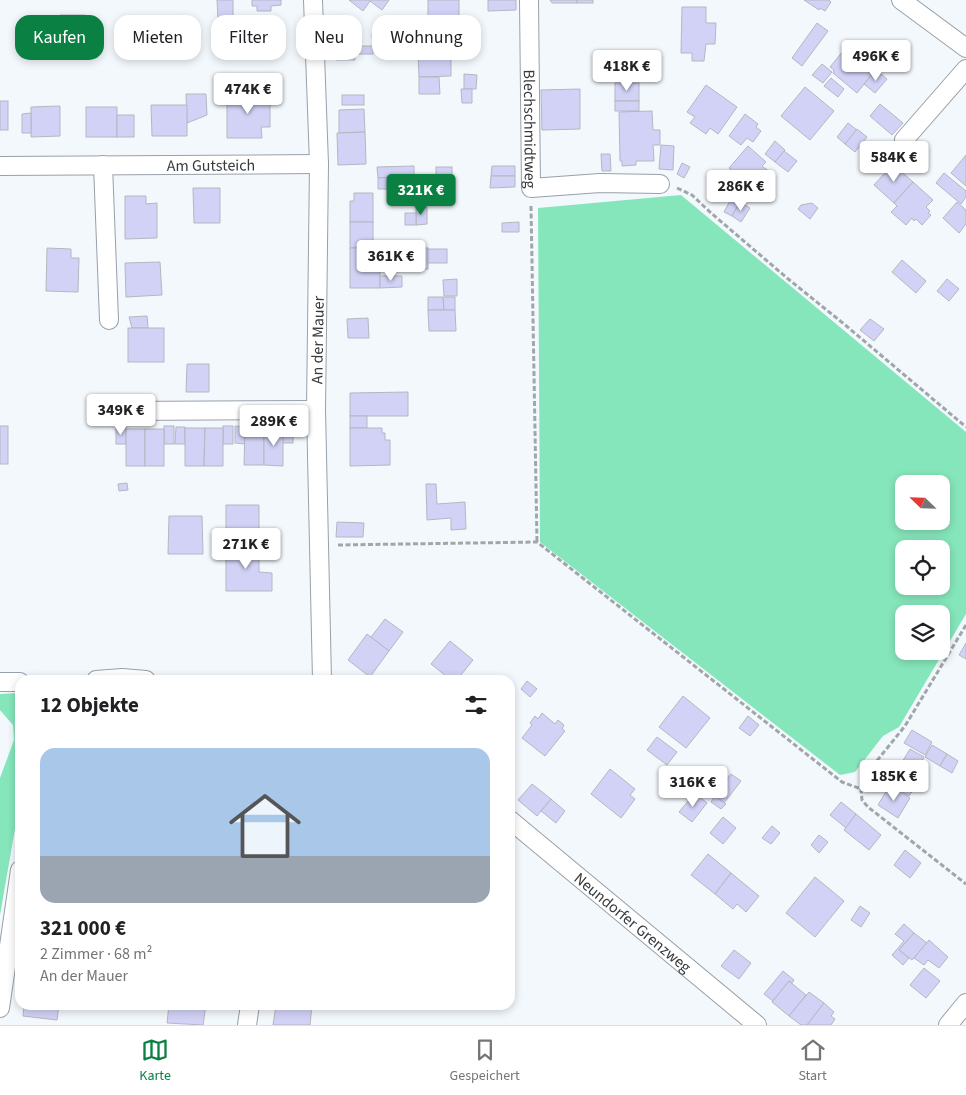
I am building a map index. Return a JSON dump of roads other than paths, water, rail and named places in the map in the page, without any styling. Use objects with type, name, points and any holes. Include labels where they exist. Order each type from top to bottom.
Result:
[{"type":"street","name":"An der Mauer","points":[[313,0],[319,164],[316,410],[322,675]]},
{"type":"street","name":"Blechschmidtweg","points":[[529,0],[531,188],[600,183],[660,184]]},
{"type":"street","points":[[901,0],[966,48]]},
{"type":"street","points":[[904,140],[966,69]]},
{"type":"street","name":"Am Gutsteich","points":[[0,166],[319,164]]},
{"type":"street","points":[[103,166],[109,320]]},
{"type":"street","points":[[120,411],[316,410]]},
{"type":"street","points":[[0,682],[15,682]]},
{"type":"street","name":"Neundorfer Grenzweg","points":[[515,824],[757,1025]]},
{"type":"street","points":[[0,1008],[15,904]]},
{"type":"street","points":[[948,1025],[966,1003]]},
{"type":"street","points":[[247,1025],[249,1010]]}]
